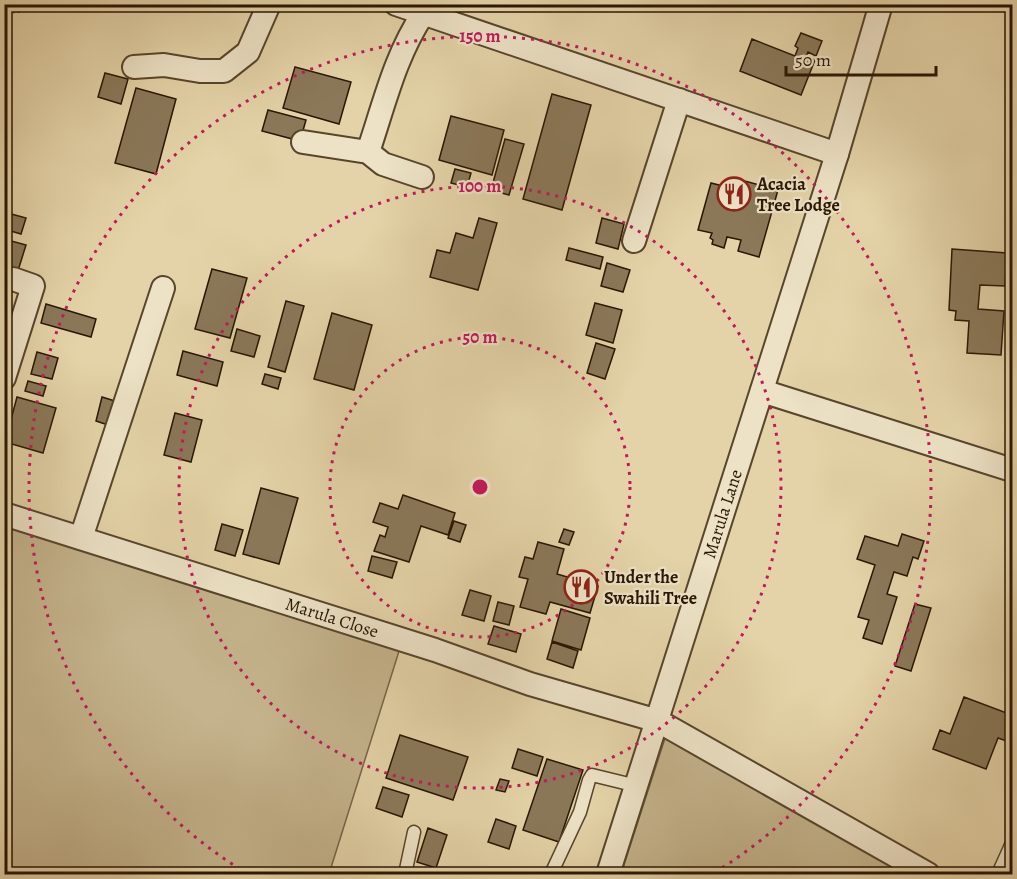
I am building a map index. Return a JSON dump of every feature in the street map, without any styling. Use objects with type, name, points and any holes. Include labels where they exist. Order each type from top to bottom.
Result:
[{"type":"street","points":[[134,67],[164,65],[200,71],[224,71],[248,52],[269,4]]},
{"type":"street","points":[[396,4],[837,154]]},
{"type":"street","name":"Marula Lane","points":[[608,874],[837,154],[881,4]]},
{"type":"street","points":[[368,152],[399,56],[411,31],[423,14]]},
{"type":"street","points":[[634,241],[679,100]]},
{"type":"street","points":[[303,142],[330,137],[368,152],[383,164],[422,177]]},
{"type":"street","points":[[4,378],[23,324],[33,286],[13,279]]},
{"type":"street","points":[[81,538],[163,288]]},
{"type":"street","points":[[762,391],[1012,470]]},
{"type":"street","name":"Marula Close","points":[[4,514],[435,650],[530,684],[658,721],[928,874]]},
{"type":"lane","points":[[550,874],[580,812],[592,775],[637,786]]},
{"type":"lane","points":[[405,874],[414,832]]},
{"type":"lane","points":[[998,874],[1012,843]]},
{"type":"path","points":[[4,12],[18,11],[29,4]]},
{"type":"shaded area","points":[[4,523],[400,648],[329,874],[5,874]]},
{"type":"shaded area","points":[[669,726],[940,874],[621,874]]},
{"type":"building","points":[[801,33],[822,41],[816,56],[808,52],[806,57],[815,60],[801,95],[740,71],[752,39],[795,56],[798,48],[795,46]]},
{"type":"building","points":[[295,67],[351,82],[339,124],[283,108]]},
{"type":"building","points":[[105,73],[128,79],[121,104],[98,97]]},
{"type":"building","points":[[136,88],[176,99],[156,174],[115,163]]},
{"type":"building","points":[[552,94],[591,105],[562,210],[523,199]]},
{"type":"building","points":[[268,110],[306,120],[300,141],[262,131]]},
{"type":"building","points":[[451,116],[504,130],[492,175],[439,160]]},
{"type":"building","points":[[505,139],[524,144],[509,195],[491,190]]},
{"type":"building","points":[[455,169],[471,173],[467,187],[451,183]]},
{"type":"building","points":[[741,180],[778,190],[759,257],[738,251],[741,240],[727,237],[724,248],[712,244],[713,240],[710,238],[712,233],[698,230],[711,183],[738,190]]},
{"type":"building","points":[[4,212],[26,218],[21,234],[4,229]]},
{"type":"building","points":[[479,218],[497,223],[478,290],[430,277],[437,250],[450,253],[456,233],[473,238]]},
{"type":"building","points":[[602,218],[624,224],[618,249],[596,243]]},
{"type":"building","points":[[4,239],[26,245],[16,277],[4,274]]},
{"type":"building","points":[[569,248],[603,257],[600,269],[566,260]]},
{"type":"building","points":[[952,249],[1007,253],[1005,286],[980,285],[978,309],[1004,311],[1001,355],[967,353],[969,321],[955,320],[956,311],[949,310]]},
{"type":"building","points":[[607,263],[630,270],[623,292],[601,286]]},
{"type":"building","points":[[212,269],[247,278],[230,338],[195,329]]},
{"type":"building","points":[[286,301],[304,306],[285,372],[268,367]]},
{"type":"building","points":[[595,303],[622,310],[613,343],[586,335]]},
{"type":"building","points":[[46,304],[96,319],[91,337],[41,323]]},
{"type":"building","points":[[332,313],[372,325],[354,390],[314,379]]},
{"type":"building","points":[[237,329],[260,336],[254,357],[231,351]]},
{"type":"building","points":[[596,343],[615,349],[605,379],[587,373]]},
{"type":"building","points":[[183,351],[223,362],[217,386],[177,375]]},
{"type":"building","points":[[37,352],[58,358],[52,379],[31,374]]},
{"type":"building","points":[[265,374],[281,378],[278,389],[262,384]]},
{"type":"building","points":[[28,381],[46,386],[43,396],[25,391]]},
{"type":"building","points":[[17,397],[56,408],[43,453],[5,442]]},
{"type":"building","points":[[102,397],[115,401],[108,425],[96,421]]},
{"type":"building","points":[[175,413],[202,420],[191,462],[164,455]]},
{"type":"building","points":[[261,488],[298,498],[279,564],[243,554]]},
{"type":"building","points":[[403,495],[455,513],[448,535],[421,526],[409,562],[374,551],[380,535],[385,537],[388,527],[373,522],[380,503],[398,509]]},
{"type":"building","points":[[454,521],[466,525],[460,542],[448,538]]},
{"type":"building","points":[[222,524],[243,530],[235,556],[215,550]]},
{"type":"building","points":[[564,529],[574,532],[569,545],[559,542]]},
{"type":"building","points":[[902,534],[924,541],[918,559],[913,557],[907,576],[894,572],[887,594],[897,597],[882,644],[863,638],[869,620],[858,617],[875,565],[857,559],[865,536],[898,546]]},
{"type":"building","points":[[538,542],[564,549],[557,574],[598,586],[590,613],[550,602],[546,614],[520,607],[528,579],[519,577],[525,557],[533,559]]},
{"type":"building","points":[[372,556],[397,562],[392,578],[368,571]]},
{"type":"building","points":[[470,590],[491,596],[484,621],[462,615]]},
{"type":"building","points":[[498,602],[514,606],[509,625],[493,621]]},
{"type":"building","points":[[915,604],[931,608],[911,671],[895,666]]},
{"type":"building","points":[[561,609],[590,618],[581,650],[552,641]]},
{"type":"building","points":[[494,626],[521,634],[516,652],[488,644]]},
{"type":"building","points":[[552,642],[578,651],[573,668],[547,659]]},
{"type":"building","points":[[964,697],[1012,715],[1012,743],[998,738],[986,769],[933,749],[940,730],[950,734]]},
{"type":"building","points":[[400,735],[468,757],[453,800],[386,778]]},
{"type":"building","points":[[518,749],[543,757],[537,776],[512,768]]},
{"type":"building","points":[[547,759],[583,770],[559,842],[523,830]]},
{"type":"building","points":[[500,779],[509,781],[505,792],[496,790]]},
{"type":"building","points":[[383,787],[409,795],[402,817],[376,808]]},
{"type":"building","points":[[496,819],[516,826],[509,849],[488,842]]},
{"type":"building","points":[[428,828],[447,835],[436,868],[417,862]]},
{"type":"place","name":"Acacia Tree Lodge","points":[[734,194]]},
{"type":"place","name":"Under the Swahili Tree","points":[[581,587]]}]
